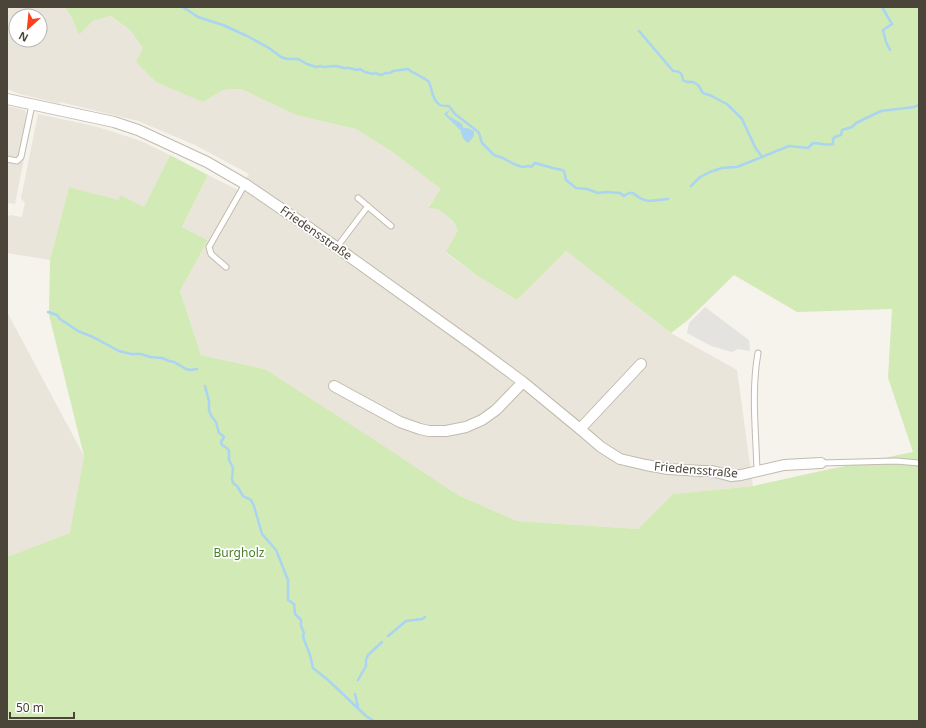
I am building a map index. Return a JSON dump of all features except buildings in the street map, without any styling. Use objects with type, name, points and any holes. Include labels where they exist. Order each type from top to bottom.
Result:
[{"type":"street","name":"Friedensstraße","points":[[7,99],[114,122],[138,130],[207,162],[245,184],[337,247],[523,382],[601,447],[620,459],[668,469],[712,471],[731,476],[784,465],[821,463]]},
{"type":"street","points":[[580,429],[641,364]]},
{"type":"street","points":[[334,386],[400,422],[429,431],[446,431],[466,427],[482,420],[496,410],[523,382]]},
{"type":"lane","points":[[7,159],[17,161],[21,157],[32,105]]},
{"type":"lane","points":[[226,268],[211,254],[209,247],[245,184]]},
{"type":"lane","points":[[358,198],[391,226]]},
{"type":"lane","points":[[337,247],[368,206]]},
{"type":"lane","points":[[757,471],[754,405],[755,367],[758,353]]},
{"type":"lane","points":[[821,463],[896,461],[919,463]]},
{"type":"shaded area","points":[[7,7],[65,7],[72,18],[79,35],[93,21],[111,16],[130,30],[143,48],[203,102],[223,90],[241,89],[296,115],[356,129],[394,153],[442,189],[428,207],[438,209],[453,221],[458,230],[446,253],[476,275],[517,300],[566,251],[671,333],[737,370],[753,486],[673,494],[638,529],[517,521],[458,495],[265,369],[201,355],[180,291],[208,240],[182,227],[208,175],[238,190],[249,174],[195,145],[138,121],[20,94],[7,89]]},
{"type":"shaded area","points":[[7,106],[25,110],[26,113],[25,131],[20,156],[15,158],[7,157]]},
{"type":"shaded area","points":[[38,114],[94,126],[117,133],[141,141],[170,155],[144,207],[121,196],[119,200],[69,187],[50,260],[7,253],[7,217],[10,215],[22,217],[25,202],[21,198]]},
{"type":"shaded area","points":[[24,159],[15,204],[7,203],[7,162],[19,164],[20,160]]},
{"type":"shaded area","points":[[705,307],[749,340],[750,351],[738,349],[732,352],[711,346],[687,333],[689,323]]},
{"type":"shaded area","points":[[7,312],[84,456],[71,533],[7,557]]},
{"type":"shaded area","points":[[694,471],[761,474],[733,483],[693,478]]},
{"type":"green space","name":"Burgholz","points":[[65,7],[919,7],[919,721],[7,721],[7,557],[70,533],[84,456],[49,315],[50,260],[69,187],[119,200],[120,195],[144,207],[170,155],[208,175],[182,227],[208,240],[180,291],[201,355],[265,369],[458,495],[517,521],[638,529],[673,494],[753,486],[913,452],[888,378],[892,309],[797,312],[734,275],[688,320],[671,333],[566,251],[517,300],[476,275],[446,252],[458,230],[453,221],[438,209],[428,208],[441,189],[394,153],[356,129],[296,115],[241,89],[223,90],[203,102],[156,82],[136,62],[143,48],[130,30],[111,16],[93,21],[79,35],[72,18]]},
{"type":"water","points":[[451,109],[447,114],[448,115],[462,124],[462,127],[474,131],[474,136],[468,143],[463,138],[461,131],[444,114]]},
{"type":"waterway","points":[[183,7],[198,17],[223,25],[247,36],[269,48],[281,57],[287,59],[298,59],[316,67],[336,66],[357,70],[360,69],[365,72],[382,75],[393,71],[408,69],[428,81],[438,104],[442,106],[449,106],[455,114],[477,131],[482,143],[494,155],[522,167],[531,167],[535,163],[562,170],[564,171],[566,180],[576,188],[587,189],[598,193],[620,193],[624,196],[629,193],[633,193],[642,199],[650,201],[668,199]]},
{"type":"waterway","points":[[882,7],[892,24],[883,30],[890,50]]},
{"type":"waterway","points":[[639,31],[673,71],[681,74],[683,80],[693,82],[698,85],[703,93],[727,104],[742,119],[755,147],[762,157]]},
{"type":"waterway","points":[[691,186],[700,177],[710,172],[722,168],[737,167],[789,146],[808,148],[813,143],[828,145],[833,144],[833,139],[841,135],[842,130],[852,127],[856,123],[881,111],[919,105]]},
{"type":"waterway","points":[[48,312],[57,315],[60,319],[78,331],[119,351],[162,358],[174,362],[186,369],[197,369]]},
{"type":"waterway","points":[[205,386],[209,401],[209,411],[216,422],[219,433],[224,437],[221,442],[222,445],[229,451],[229,460],[233,468],[233,483],[237,486],[243,496],[251,500],[262,534],[276,550],[288,580],[288,600],[294,604],[295,614],[301,620],[301,626],[304,633],[303,637],[313,668],[366,716],[374,721]]},
{"type":"waterway","points":[[388,636],[406,621],[422,619],[425,617]]},
{"type":"waterway","points":[[358,680],[366,666],[368,655],[382,642]]},
{"type":"waterway","points":[[355,694],[358,707]]}]
